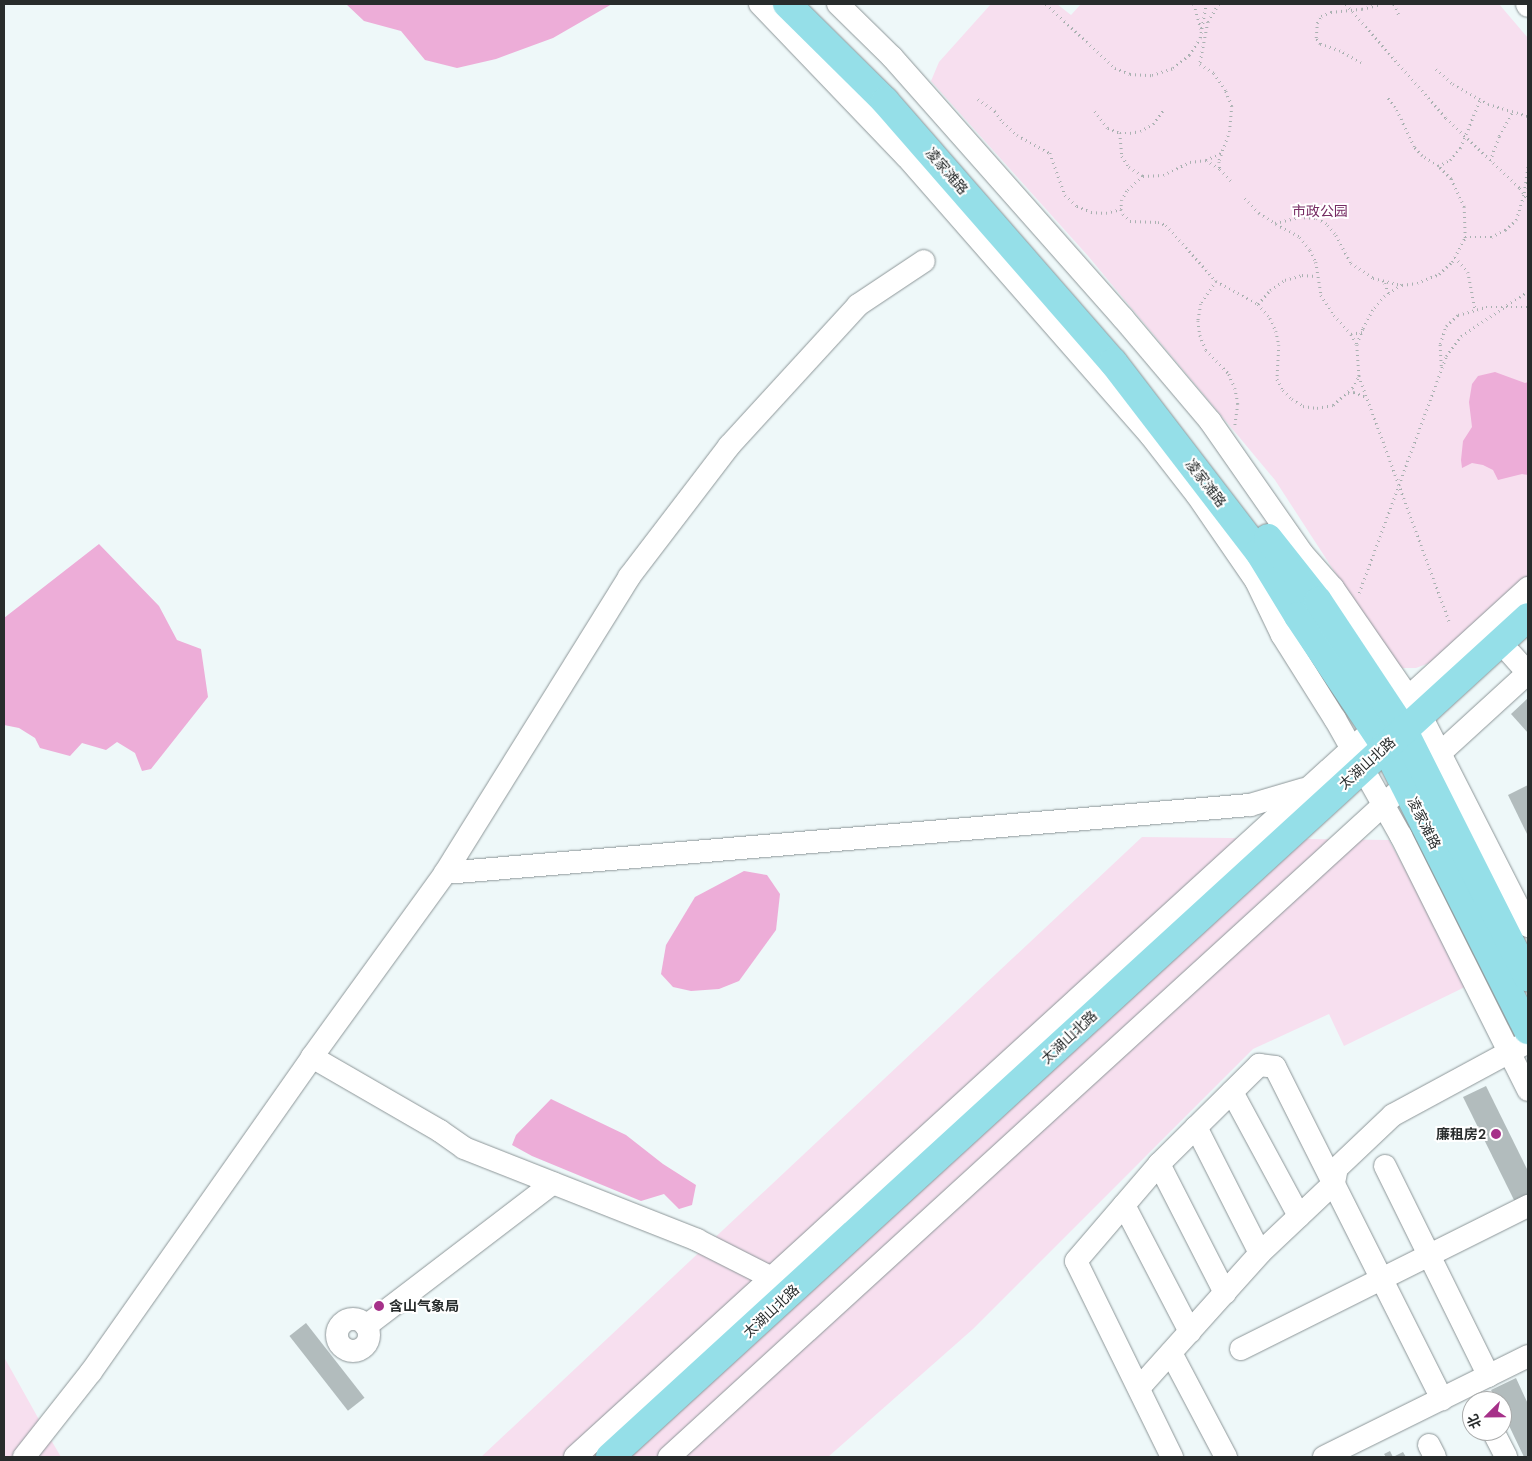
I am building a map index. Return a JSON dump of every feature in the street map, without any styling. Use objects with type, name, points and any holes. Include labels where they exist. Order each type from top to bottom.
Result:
[{"type":"main road","name":"凌家滩路","points":[[787,4],[885,100],[1113,362],[1259,552],[1298,616],[1402,729]]},
{"type":"main road","name":"凌家滩路","points":[[810,4],[897,90],[1125,352],[1318,601],[1402,729],[1528,977]]},
{"type":"main road","name":"太湖山北路","points":[[610,1457],[1361,766],[1528,617]]},
{"type":"main road","name":"太湖山北路","points":[[1402,729],[1524,660]]},
{"type":"main road","name":"太湖山北路","points":[[634,1457],[1361,766]]},
{"type":"main road","name":"凌家滩路","points":[[1424,770],[1528,1030]]},
{"type":"street","points":[[760,4],[906,156],[1151,436],[1197,496],[1256,581],[1282,635],[1384,806],[1518,1046],[1528,1090]]},
{"type":"street","points":[[838,4],[898,64],[1123,318],[1198,407],[1302,553],[1333,588],[1351,614],[1402,729],[1424,770],[1528,926]]},
{"type":"street","points":[[24,1457],[91,1372],[312,1057],[445,873],[629,578],[729,446],[858,305],[924,261]]},
{"type":"street","points":[[1402,729],[1528,588]]},
{"type":"street","points":[[669,1457],[1424,770],[1524,660]]},
{"type":"street","points":[[445,873],[1250,806],[1310,787],[1361,766]]},
{"type":"street","points":[[575,1457],[1310,787]]},
{"type":"street","points":[[1139,1388],[1260,1254],[1334,1183],[1337,1168],[1393,1115],[1518,1046]]},
{"type":"street","points":[[312,1057],[464,1148],[697,1240],[772,1278]]},
{"type":"street","points":[[1172,1457],[1076,1261],[1159,1164],[1259,1065],[1275,1067],[1334,1183],[1380,1280],[1442,1399]]},
{"type":"street","points":[[1232,1092],[1299,1216]]},
{"type":"street","points":[[1196,1128],[1260,1254]]},
{"type":"street","points":[[1159,1164],[1225,1293]]},
{"type":"street","points":[[1385,1166],[1489,1376]]},
{"type":"street","points":[[366,1326],[553,1183]]},
{"type":"street","points":[[1124,1205],[1190,1332]]},
{"type":"street","points":[[1241,1349],[1528,1206]]},
{"type":"street","points":[[1171,1352],[1226,1457]]},
{"type":"street","points":[[1324,1457],[1528,1356]]},
{"type":"street","points":[[1498,1441],[1506,1457]]},
{"type":"path","points":[[1046,4],[1115,68],[1130,74],[1152,75],[1172,68],[1189,55],[1200,38],[1206,4]]},
{"type":"path","points":[[1194,4],[1204,38]]},
{"type":"path","points":[[1219,4],[1208,22],[1200,64],[1214,73],[1226,91],[1232,106],[1230,131],[1221,153],[1220,169]]},
{"type":"path","points":[[1346,4],[1419,89],[1528,199]]},
{"type":"path","points":[[1361,63],[1320,44],[1316,38],[1317,23],[1322,16],[1331,12],[1380,4]]},
{"type":"path","points":[[1394,4],[1400,17]]},
{"type":"path","points":[[1436,69],[1452,84],[1480,100],[1528,116]]},
{"type":"path","points":[[1275,223],[1299,217],[1317,218],[1336,235],[1351,263],[1373,278],[1385,283],[1402,285],[1416,283],[1439,274],[1455,257],[1465,237],[1462,200],[1451,179],[1438,166],[1422,156],[1414,147],[1395,106],[1386,96]]},
{"type":"path","points":[[978,99],[995,111],[1003,122],[1017,135],[1041,146],[1050,153],[1065,194],[1077,206],[1091,212],[1106,213],[1121,209]]},
{"type":"path","points":[[1438,166],[1450,160],[1460,148],[1480,100]]},
{"type":"path","points":[[1095,111],[1099,119],[1108,128],[1120,133],[1140,131],[1154,124],[1164,109]]},
{"type":"path","points":[[1490,161],[1506,121],[1512,112]]},
{"type":"path","points":[[1120,133],[1122,156],[1129,167],[1143,176],[1163,175],[1190,162],[1206,160],[1221,153]]},
{"type":"path","points":[[1206,160],[1220,169],[1232,182]]},
{"type":"path","points":[[1465,237],[1491,236],[1505,230],[1516,220],[1524,193],[1528,164]]},
{"type":"path","points":[[1121,209],[1127,191],[1143,176]]},
{"type":"path","points":[[1245,198],[1259,213],[1300,237],[1310,250],[1316,262],[1321,294],[1357,345],[1360,376],[1366,397],[1450,623]]},
{"type":"path","points":[[1121,209],[1130,221],[1158,222],[1166,225],[1216,281],[1258,304],[1270,318],[1276,331],[1279,345],[1278,379],[1288,394],[1303,406],[1317,408],[1333,405],[1360,376]]},
{"type":"path","points":[[1455,257],[1468,272],[1475,309]]},
{"type":"path","points":[[1258,304],[1270,290],[1285,280],[1302,275],[1317,276]]},
{"type":"path","points":[[1216,281],[1201,304],[1198,321],[1200,335],[1206,350],[1229,374],[1235,388],[1237,421],[1232,431]]},
{"type":"path","points":[[1385,283],[1389,294]]},
{"type":"path","points":[[1357,345],[1373,310],[1389,294],[1402,285]]},
{"type":"path","points":[[1351,614],[1446,356],[1461,336],[1528,292]]},
{"type":"path","points":[[1441,369],[1440,344],[1446,326],[1458,315],[1475,309],[1528,308]]},
{"type":"path","points":[[1351,334],[1362,332]]},
{"type":"path","points":[[1346,393],[1354,392],[1366,397]]},
{"type":"green space","name":"市政公园","points":[[991,4],[1057,4],[1071,15],[1081,4],[1499,4],[1528,38],[1528,576],[1432,662],[1416,668],[1402,668],[1388,654],[1275,480],[1088,256],[931,81],[939,62]]},
{"type":"green space","points":[[1142,837],[1389,840],[1469,985],[1344,1046],[1329,1014],[1253,1049],[973,1329],[828,1457],[481,1457]]},
{"type":"green space","points":[[4,1357],[37,1416],[61,1457],[4,1457]]},
{"type":"shaded area","points":[[346,4],[612,4],[553,38],[496,59],[457,68],[425,60],[401,31],[364,21]]},
{"type":"shaded area","points":[[1495,372],[1525,383],[1528,382],[1528,475],[1522,474],[1498,480],[1493,470],[1483,465],[1472,463],[1462,468],[1463,441],[1472,427],[1469,402],[1472,384],[1478,376]]},
{"type":"shaded area","points":[[99,544],[159,606],[177,640],[201,649],[208,697],[151,769],[142,771],[135,753],[117,742],[106,750],[82,743],[70,756],[40,748],[35,738],[19,728],[4,725],[4,618]]},
{"type":"shaded area","points":[[744,871],[767,875],[780,894],[776,930],[739,981],[719,989],[691,991],[673,987],[661,974],[666,945],[695,897]]},
{"type":"shaded area","points":[[551,1099],[626,1135],[663,1164],[696,1185],[692,1205],[679,1209],[664,1194],[641,1201],[532,1156],[512,1145],[516,1135]]},
{"type":"building","points":[[1528,698],[1528,733],[1511,714]]},
{"type":"building","points":[[1528,785],[1528,836],[1508,795]]},
{"type":"building","name":"廉租房2","points":[[1486,1086],[1528,1171],[1528,1196],[1515,1202],[1463,1097]]},
{"type":"building","points":[[306,1323],[364,1398],[348,1411],[289,1336]]},
{"type":"building","points":[[1516,1378],[1528,1404],[1528,1457],[1524,1457],[1512,1432],[1512,1391],[1491,1390]]},
{"type":"building","points":[[1390,1451],[1393,1457],[1386,1457],[1384,1454]]},
{"type":"building","points":[[1403,1452],[1406,1457],[1393,1457]]},
{"type":"place","name":"廉租房2","points":[[1496,1134]]},
{"type":"place","name":"含山气象局","points":[[379,1306]]}]
